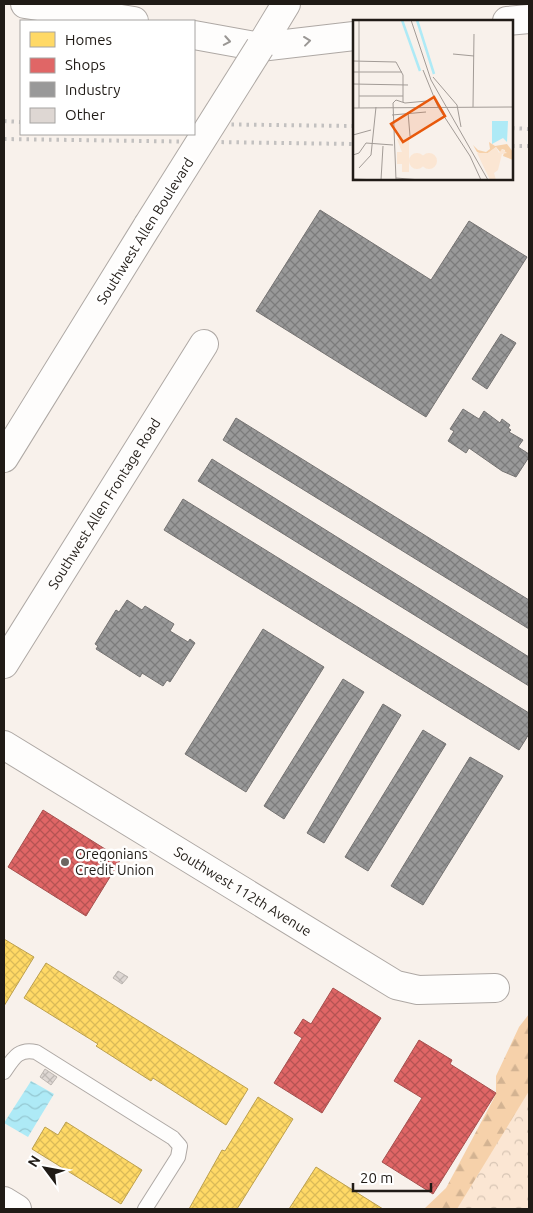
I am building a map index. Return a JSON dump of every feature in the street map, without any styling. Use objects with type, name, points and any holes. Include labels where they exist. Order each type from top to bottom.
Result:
[{"type":"main road","points":[[25,4],[128,20]]},
{"type":"main road","name":"Southwest Allen Boulevard","points":[[4,458],[286,4]]},
{"type":"main road","points":[[513,20],[529,19]]},
{"type":"main road","points":[[195,35],[260,46],[353,36]]},
{"type":"main road","name":"Southwest Allen Frontage Road","points":[[4,664],[204,344]]},
{"type":"main road","name":"Southwest 112th Avenue","points":[[4,745],[396,984],[418,990],[495,988]]},
{"type":"main road","points":[[4,1201],[17,1209]]},
{"type":"lane","points":[[4,1072],[18,1054],[27,1050],[36,1052],[173,1138],[180,1146],[178,1157],[145,1209]]},
{"type":"green space","points":[[529,1014],[529,1209],[424,1209],[446,1188],[493,1100],[496,1093],[496,1076],[519,1027]]},
{"type":"green space","points":[[529,1091],[529,1209],[457,1209]]},
{"type":"water","points":[[31,1081],[54,1094],[28,1137],[4,1123]]},
{"type":"building: Homes","points":[[4,939],[34,957],[4,1006]]},
{"type":"building: Homes","points":[[46,963],[248,1089],[226,1125],[153,1078],[151,1081],[96,1046],[98,1044],[24,998]]},
{"type":"building: Homes","points":[[258,1097],[293,1119],[237,1209],[189,1209],[222,1150],[225,1151]]},
{"type":"building: Homes","points":[[66,1122],[142,1170],[121,1204],[32,1149],[45,1127],[58,1135]]},
{"type":"building: Homes","points":[[316,1167],[383,1209],[289,1209]]},
{"type":"building: Shops","points":[[43,810],[121,859],[86,916],[8,867]]},
{"type":"building: Shops","points":[[333,988],[381,1018],[322,1113],[274,1083],[302,1038],[294,1033],[303,1019],[311,1024]]},
{"type":"building: Shops","points":[[419,1040],[452,1060],[450,1064],[496,1093],[433,1194],[382,1162],[422,1098],[394,1081]]},
{"type":"building: Industry","points":[[320,210],[431,280],[469,221],[527,257],[426,417],[256,311]]},
{"type":"building: Industry","points":[[501,334],[516,343],[487,389],[472,379]]},
{"type":"building: Industry","points":[[463,409],[479,419],[484,411],[500,423],[502,419],[510,425],[508,428],[511,430],[509,432],[523,440],[518,447],[529,454],[529,457],[516,477],[502,471],[469,448],[466,453],[448,441],[454,431],[450,429]]},
{"type":"building: Industry","points":[[236,418],[529,600],[529,629],[223,440]]},
{"type":"building: Industry","points":[[212,459],[529,657],[529,686],[198,481]]},
{"type":"building: Industry","points":[[183,499],[529,713],[529,734],[519,750],[164,530]]},
{"type":"building: Industry","points":[[127,600],[142,610],[145,606],[174,624],[170,631],[188,642],[190,639],[195,643],[170,682],[167,680],[163,686],[142,673],[140,677],[96,649],[98,646],[95,644],[116,610],[119,612]]},
{"type":"building: Industry","points":[[263,629],[324,667],[246,792],[185,754]]},
{"type":"building: Industry","points":[[343,679],[364,692],[284,819],[264,806]]},
{"type":"building: Industry","points":[[383,704],[401,715],[324,843],[307,833]]},
{"type":"building: Industry","points":[[423,730],[446,744],[368,871],[345,857]]},
{"type":"building: Industry","points":[[470,757],[503,776],[423,905],[391,886]]},
{"type":"building: Other","points":[[118,971],[128,977],[122,984],[113,978]]},
{"type":"building: Other","points":[[45,1069],[57,1077],[51,1085],[40,1077]]},
{"type":"railway","points":[[4,121],[20,122]]},
{"type":"railway","points":[[195,124],[353,126]]},
{"type":"railway","points":[[513,128],[529,129]]},
{"type":"railway","points":[[4,139],[353,144]]},
{"type":"railway","points":[[513,146],[529,146]]},
{"type":"place","name":"Oregonians Credit Union","points":[[65,862]]}]
